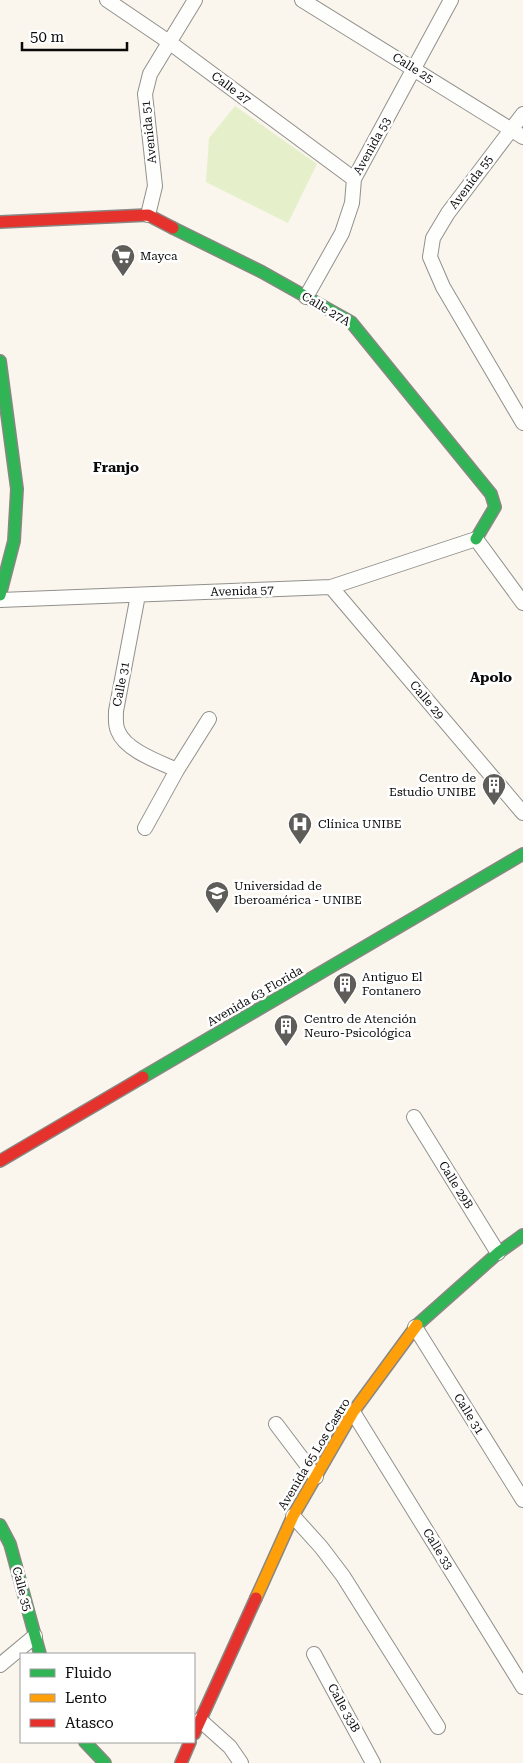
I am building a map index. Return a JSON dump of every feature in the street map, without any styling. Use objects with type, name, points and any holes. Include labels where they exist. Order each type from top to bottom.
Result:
[{"type":"street","name":"Calle 27","points":[[107,0],[169,42],[354,179]]},
{"type":"street","name":"Avenida 51","points":[[148,215],[154,186],[145,94],[150,74],[195,0]]},
{"type":"street","name":"Calle 25","points":[[302,0],[523,137]]},
{"type":"street","name":"Avenida 53","points":[[306,297],[342,233],[352,203],[354,179],[451,0]]},
{"type":"street","name":"Avenida 55","points":[[523,114],[448,213],[433,238],[430,257],[443,287],[523,422]]},
{"type":"street","name":"Calle 27A","points":[[0,222],[148,215],[262,272],[351,322],[491,494],[494,508],[476,539]]},
{"type":"street","points":[[0,361],[18,489],[14,541],[0,595]]},
{"type":"street","name":"Avenida 57","points":[[0,600],[331,587],[476,539]]},
{"type":"street","points":[[476,539],[523,603]]},
{"type":"street","name":"Calle 29","points":[[331,587],[523,813]]},
{"type":"street","name":"Calle 31","points":[[138,594],[116,712],[118,733],[135,750],[177,770]]},
{"type":"street","points":[[144,828],[209,719]]},
{"type":"street","name":"Avenida 63 Florida","points":[[0,1161],[523,854]]},
{"type":"street","name":"Calle 29B","points":[[414,1117],[498,1253]]},
{"type":"street","name":"Avenida 65 Los Castro","points":[[195,1732],[293,1516],[353,1412],[415,1327],[498,1253],[523,1235]]},
{"type":"street","name":"Calle 31","points":[[415,1327],[523,1500]]},
{"type":"street","name":"Calle 33","points":[[353,1412],[523,1687]]},
{"type":"street","points":[[276,1424],[316,1477]]},
{"type":"street","points":[[293,1516],[321,1547],[343,1576],[438,1727]]},
{"type":"street","name":"Calle 35","points":[[0,1525],[10,1544],[40,1653]]},
{"type":"street","points":[[0,1665],[35,1636]]},
{"type":"street","name":"Calle 33B","points":[[314,1654],[373,1763]]},
{"type":"street","points":[[200,1720],[230,1747],[241,1763]]},
{"type":"street","points":[[86,1743],[105,1763]]},
{"type":"street","points":[[180,1763],[190,1743]]},
{"type":"green space","points":[[235,106],[317,164],[288,223],[206,182],[209,138]]},
{"type":"traffic: fast","points":[[173,228],[262,272],[351,322],[491,494],[495,507],[476,539]]},
{"type":"traffic: fast","points":[[0,361],[17,489],[14,541],[0,595]]},
{"type":"traffic: fast","points":[[143,1077],[523,854]]},
{"type":"traffic: fast","points":[[417,1325],[498,1253],[523,1235]]},
{"type":"traffic: fast","points":[[0,1525],[10,1544],[40,1653]]},
{"type":"traffic: fast","points":[[86,1743],[105,1763]]},
{"type":"traffic: slow","points":[[256,1598],[293,1516],[353,1412],[417,1325]]},
{"type":"traffic: jam","points":[[0,222],[148,215],[173,228]]},
{"type":"traffic: jam","points":[[0,1161],[143,1077]]},
{"type":"traffic: jam","points":[[195,1732],[256,1598]]},
{"type":"traffic: jam","points":[[181,1763],[190,1743]]},
{"type":"place","name":"Mayca","points":[[123,277]]},
{"type":"place","name":"Centro de Estudio UNIBE","points":[[494,806]]},
{"type":"place","name":"Clínica UNIBE","points":[[300,845]]},
{"type":"place","name":"Universidad de Iberoamérica - UNIBE","points":[[217,914]]},
{"type":"place","name":"Antiguo El Fontanero","points":[[345,1005]]},
{"type":"place","name":"Centro de Atención Neuro-Psicológica","points":[[286,1047]]},
{"type":"district","name":"Franjo","points":[[116,467]]},
{"type":"district","name":"Apolo","points":[[491,677]]}]
